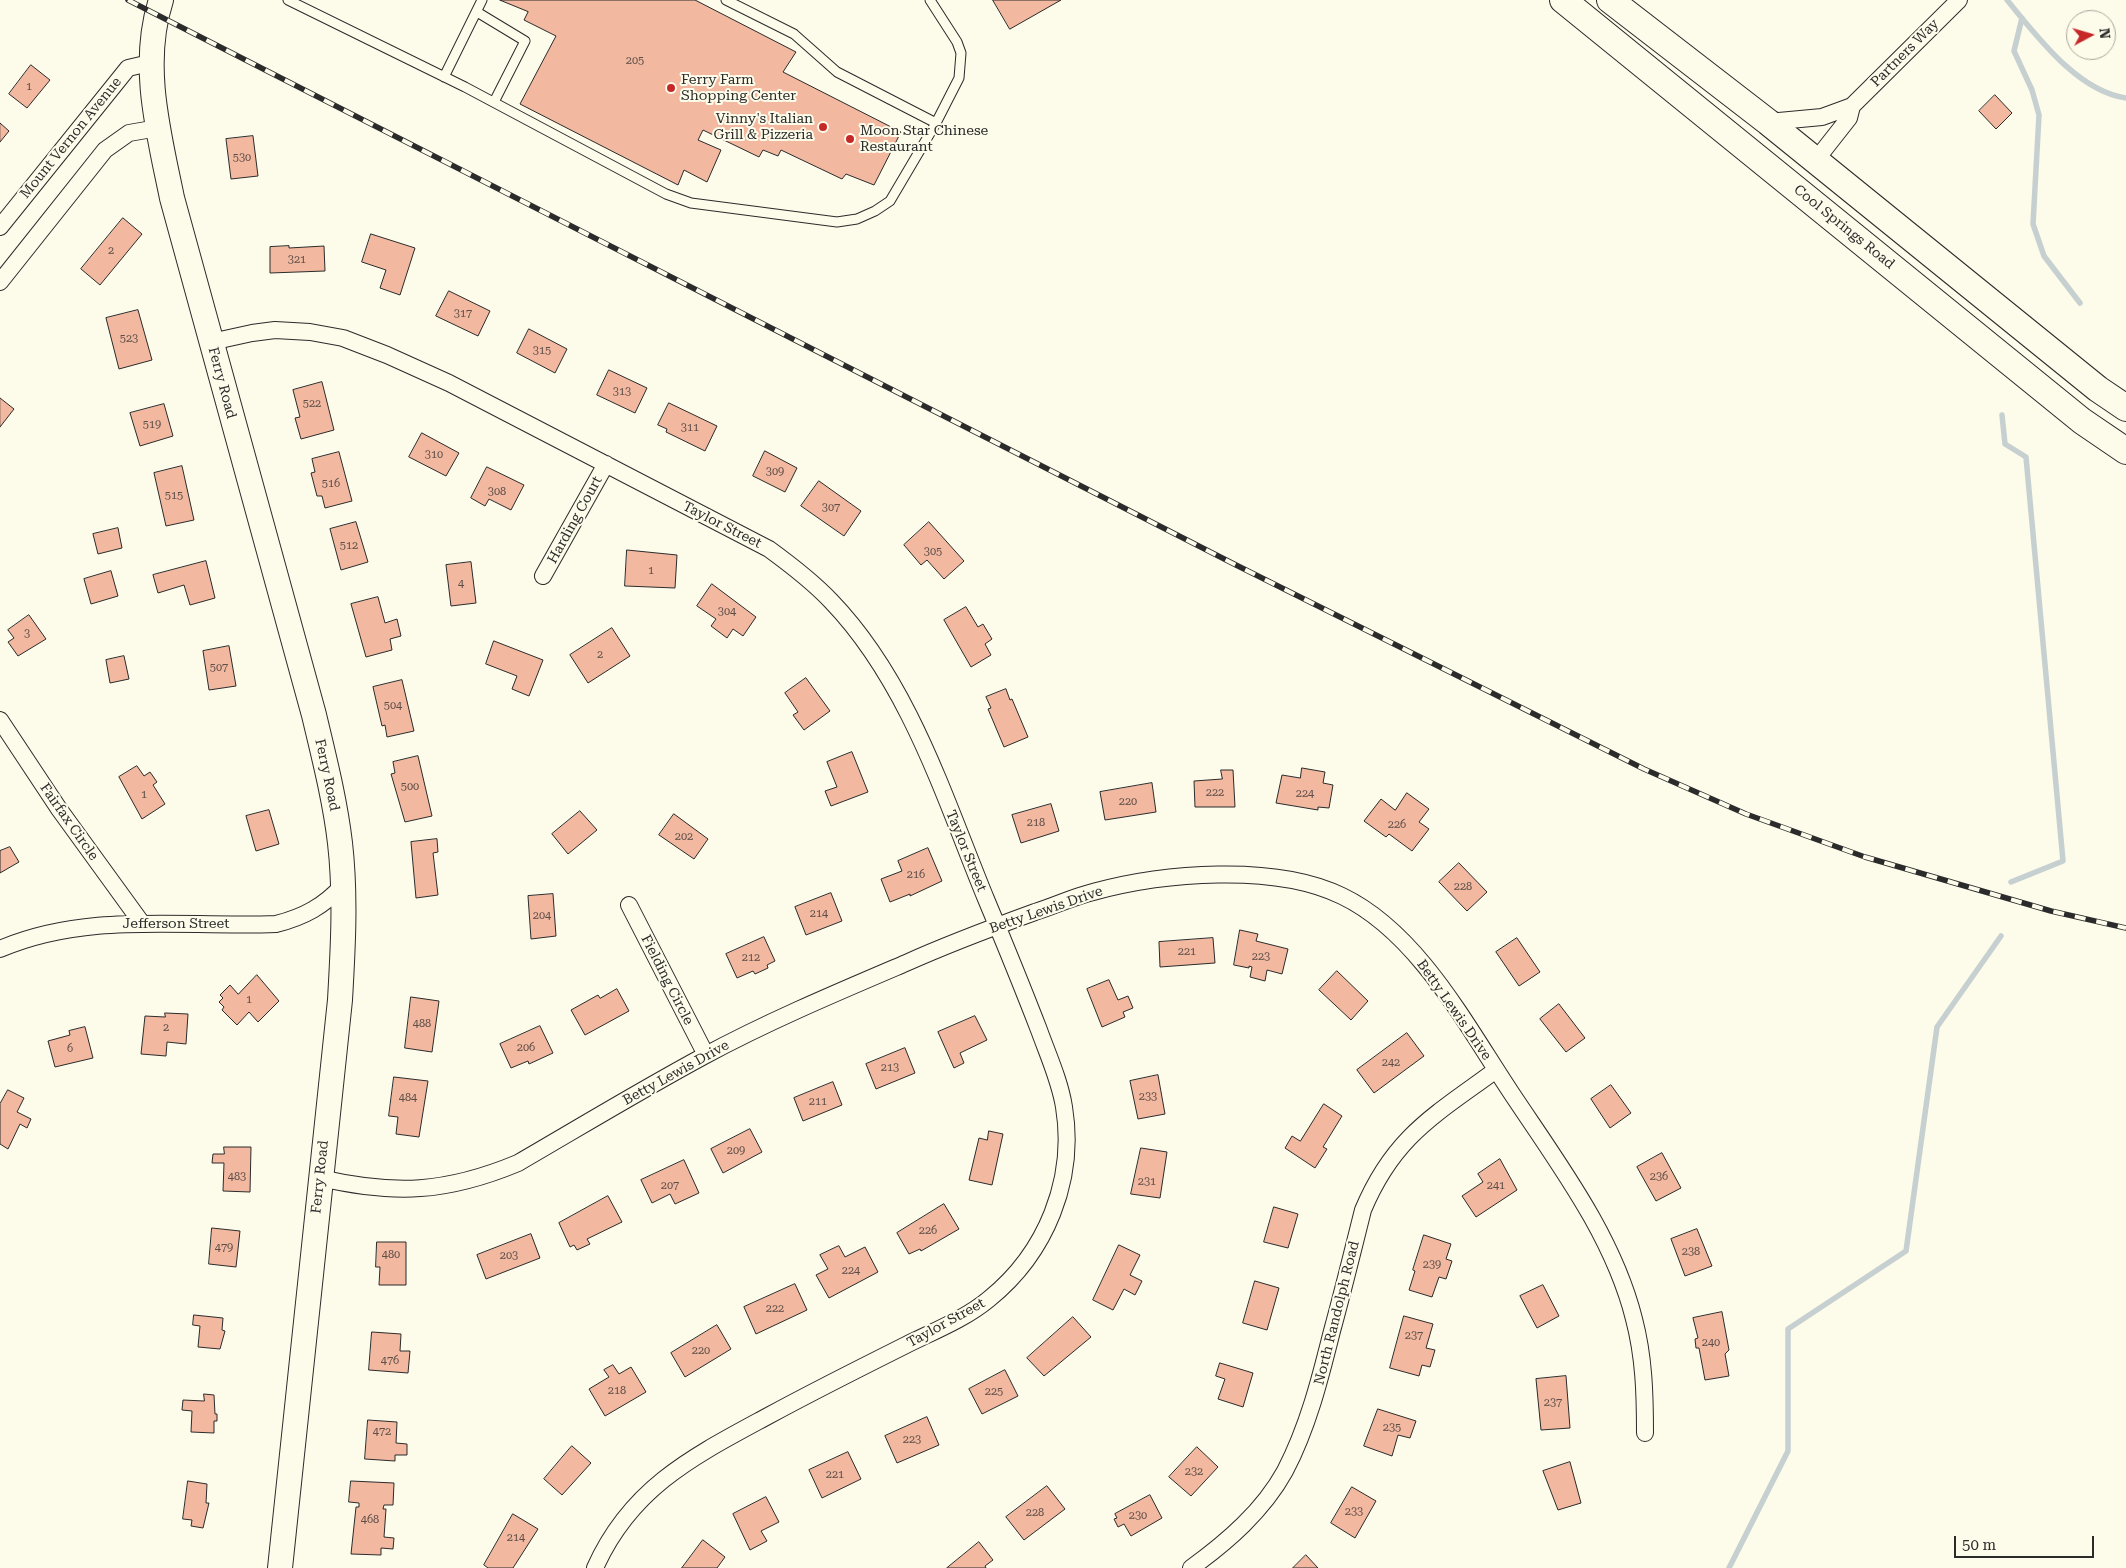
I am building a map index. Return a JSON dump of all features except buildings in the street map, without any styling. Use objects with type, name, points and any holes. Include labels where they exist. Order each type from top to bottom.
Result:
[{"type":"main road","name":"Ferry Road","points":[[161,0],[156,14],[151,67],[158,128],[174,207],[328,772],[340,843],[343,885],[340,990],[280,1568]]},
{"type":"main road","name":"Cool Springs Road","points":[[1563,0],[2082,421],[2126,451]]},
{"type":"main road","points":[[1610,0],[1816,160],[2098,389],[2126,408]]},
{"type":"main road","points":[[1711,119],[1747,128],[1798,164],[1810,164],[1816,160]]},
{"type":"street","name":"Partners Way","points":[[1768,122],[1822,117],[1852,106],[1957,1]]},
{"type":"street","name":"Mount Vernon Avenue","points":[[0,227],[128,68],[141,65],[151,67]]},
{"type":"street","name":"Partners Way","points":[[1816,160],[1849,118],[1852,106]]},
{"type":"street","points":[[0,282],[105,150],[130,133],[158,128]]},
{"type":"street","name":"Taylor Street","points":[[211,342],[270,330],[310,332],[343,338],[387,355],[449,383],[769,549],[799,571],[832,601],[860,636],[881,667],[910,718],[997,926],[1057,1078],[1064,1106],[1066,1158],[1061,1187],[1040,1241],[1008,1283],[967,1314],[692,1456],[660,1480],[636,1504],[615,1531],[594,1568]]},
{"type":"street","name":"Harding Court","points":[[543,576],[606,464]]},
{"type":"street","name":"Fairfax Circle","points":[[0,720],[59,809],[141,922]]},
{"type":"street","name":"Betty Lewis Drive","points":[[320,1178],[356,1186],[392,1190],[428,1189],[457,1185],[492,1174],[518,1163],[706,1055],[827,997],[997,926],[1091,892],[1173,878],[1210,875],[1256,876],[1292,880],[1342,895],[1372,913],[1406,945],[1435,979],[1562,1170],[1608,1248],[1627,1292],[1643,1361],[1645,1433]]},
{"type":"street","name":"Jefferson Street","points":[[0,949],[20,940],[54,931],[95,925],[141,922],[276,924],[296,919],[315,910],[332,897],[343,885]]},
{"type":"street","name":"Fielding Circle","points":[[629,905],[706,1055]]},
{"type":"street","name":"North Randolph Road","points":[[1190,1568],[1213,1553],[1240,1529],[1264,1502],[1284,1472],[1303,1431],[1318,1389],[1364,1210],[1375,1182],[1394,1153],[1414,1131],[1496,1070]]},
{"type":"lane","points":[[288,0],[494,102],[666,194],[691,203],[821,221],[857,219],[875,211],[890,201],[936,123],[958,78],[961,60],[957,42],[930,0]]},
{"type":"lane","points":[[444,77],[482,0]]},
{"type":"lane","points":[[726,0],[794,34],[837,72],[936,123]]},
{"type":"lane","points":[[477,12],[525,41],[494,102]]},
{"type":"waterway","points":[[2007,0],[2031,30],[2059,60],[2091,85],[2108,93],[2126,98]]},
{"type":"waterway","points":[[2022,18],[2014,51],[2032,90],[2039,115],[2033,224],[2044,256],[2080,303]]},
{"type":"waterway","points":[[2002,415],[2005,444],[2026,457],[2063,861],[2011,882]]},
{"type":"waterway","points":[[1729,1568],[1788,1451],[1788,1329],[1906,1251],[1937,1027],[2001,936]]},
{"type":"railway","points":[[128,0],[1236,565],[1644,769],[1746,814],[1865,857],[2051,911],[2126,928]]},
{"type":"place","name":"Ferry Farm Shopping Center","points":[[671,88]]},
{"type":"place","name":"Vinny's Italian Grill & Pizzeria","points":[[823,127]]},
{"type":"place","name":"Moon Star Chinese Restaurant","points":[[850,139]]}]
